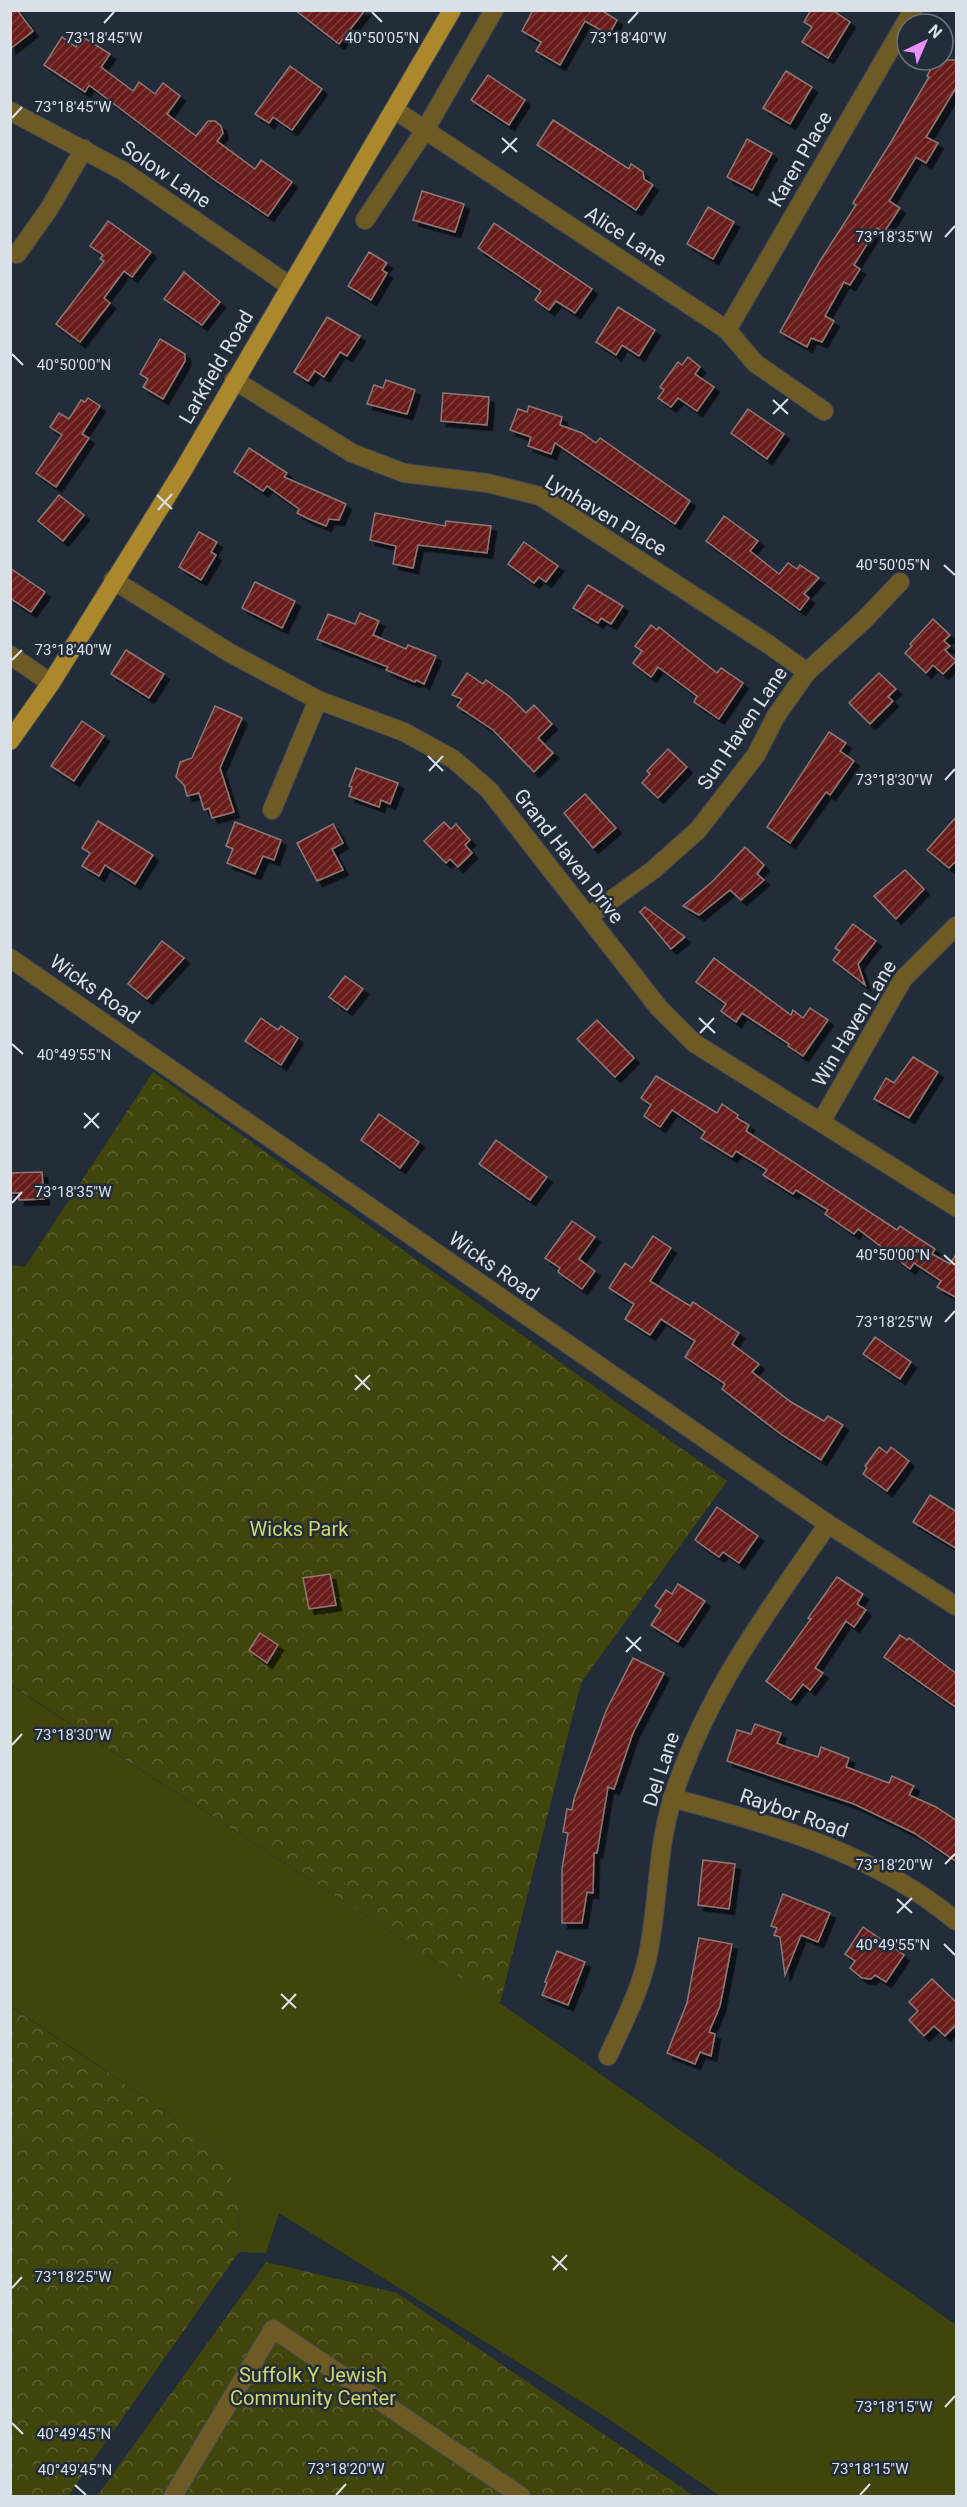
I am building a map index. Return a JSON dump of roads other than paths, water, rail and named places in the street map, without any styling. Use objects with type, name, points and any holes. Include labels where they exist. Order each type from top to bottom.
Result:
[{"type":"main road","name":"Larkfield Road","points":[[10,741],[51,684],[113,580],[182,472],[452,10]]},
{"type":"street","points":[[365,220],[425,130],[494,10]]},
{"type":"street","name":"Karen Place","points":[[727,330],[913,10]]},
{"type":"street","name":"Alice Lane","points":[[395,110],[727,330],[755,363],[824,411]]},
{"type":"street","name":"Solow Lane","points":[[10,111],[123,171],[290,286]]},
{"type":"street","points":[[17,254],[49,209],[84,149]]},
{"type":"street","name":"Lynhaven Place","points":[[234,380],[352,453],[404,473],[487,483],[540,496],[807,672]]},
{"type":"street","name":"Grand Haven Drive","points":[[113,580],[230,653],[318,700],[404,732],[453,759],[489,790],[659,1008],[694,1042],[957,1207]]},
{"type":"street","name":"Sun Haven Lane","points":[[589,916],[653,870],[698,830],[756,755],[776,716],[807,672],[865,619],[900,582]]},
{"type":"street","points":[[10,655],[51,684]]},
{"type":"street","points":[[272,810],[318,700]]},
{"type":"street","name":"Win Haven Lane","points":[[822,1122],[903,979],[957,926]]},
{"type":"street","name":"Wicks Road","points":[[10,958],[828,1524],[957,1606]]},
{"type":"street","name":"Del Lane","points":[[608,2056],[632,2004],[647,1959],[658,1864],[672,1798],[697,1731],[726,1674],[828,1524]]},
{"type":"street","name":"Raybor Road","points":[[672,1798],[757,1821],[832,1848],[889,1875],[939,1906],[957,1921]]},
{"type":"street","points":[[173,2496],[273,2329],[521,2496]]},
{"type":"park label","name":"Wicks Park","points":[[299,1529]]},
{"type":"park label","name":"Suffolk Y Jewish Community Center","points":[[313,2386]]}]
